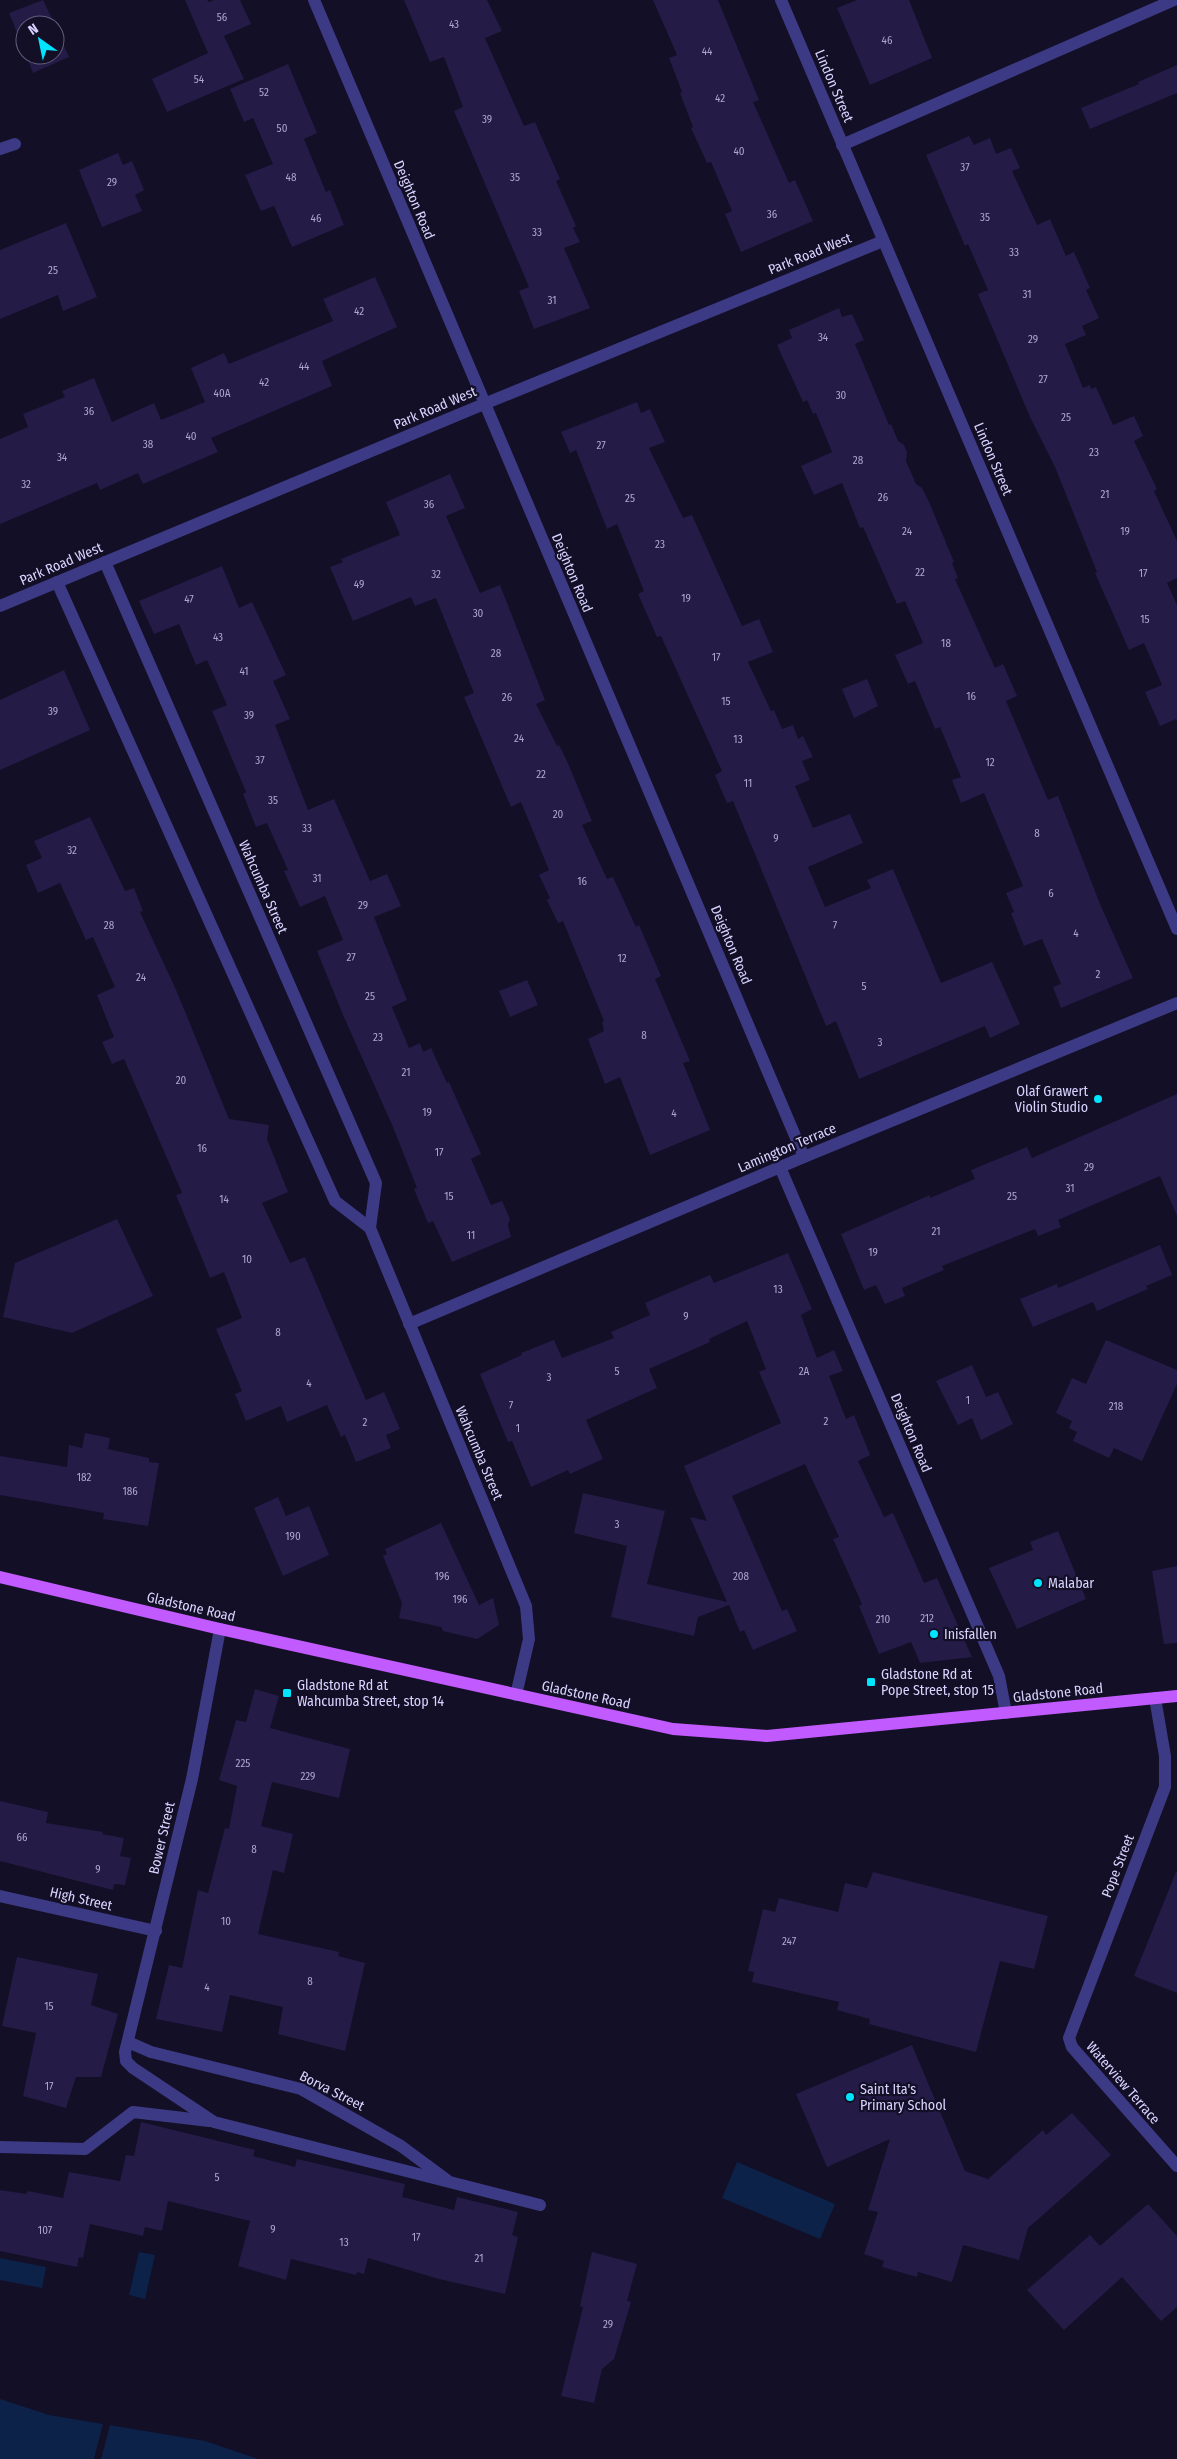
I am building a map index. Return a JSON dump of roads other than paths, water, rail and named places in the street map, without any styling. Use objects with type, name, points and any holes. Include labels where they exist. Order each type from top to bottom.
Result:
[{"type":"main road","name":"Gladstone Road","points":[[0,1577],[220,1629],[673,1729],[767,1736],[1177,1696]]},
{"type":"street","name":"Deighton Road","points":[[314,0],[804,1157]]},
{"type":"street","name":"Lindon Street","points":[[781,0],[1177,929]]},
{"type":"street","points":[[842,145],[1157,4],[1174,0]]},
{"type":"street","points":[[0,149],[14,144]]},
{"type":"street","name":"Park Road West","points":[[0,606],[484,404],[883,241]]},
{"type":"street","name":"Wahcumba Street","points":[[105,562],[376,1183],[370,1228],[526,1606],[529,1639],[516,1695]]},
{"type":"street","points":[[57,582],[335,1201],[370,1228]]},
{"type":"street","name":"Lamington Terrace","points":[[409,1324],[780,1167],[1177,1003]]},
{"type":"street","name":"Deighton Road","points":[[780,1167],[999,1676],[1006,1713]]},
{"type":"street","name":"Bower Street","points":[[126,2047],[192,1779],[220,1629]]},
{"type":"street","name":"Pope Street","points":[[1070,2040],[1071,2029],[1165,1787],[1165,1756],[1155,1698]]},
{"type":"street","name":"High Street","points":[[0,1896],[156,1931]]},
{"type":"street","name":"Waterview Terrace","points":[[1070,2040],[1072,2047],[1177,2166]]},
{"type":"street","name":"Borva Street","points":[[214,2122],[130,2066],[125,2059],[126,2047],[301,2089],[401,2146],[451,2183]]},
{"type":"street","name":"Borva Street","points":[[0,2146],[85,2149],[133,2112],[214,2122],[540,2205]]},
{"type":"water","points":[[737,2162],[835,2204],[820,2239],[722,2198]]},
{"type":"water","points":[[139,2252],[155,2255],[145,2299],[129,2295]]},
{"type":"water","points":[[0,2258],[46,2267],[42,2288],[0,2280]]},
{"type":"water","points":[[0,2399],[49,2415],[205,2441],[258,2459],[0,2459]]},
{"type":"place","name":"Olaf Grawert Violin Studio","points":[[1098,1099]]},
{"type":"place","name":"Malabar","points":[[1038,1583]]},
{"type":"place","name":"Inisfallen","points":[[934,1634]]},
{"type":"place","name":"Gladstone Rd at Pope Street, stop 15","points":[[871,1682]]},
{"type":"place","name":"Gladstone Rd at Wahcumba Street, stop 14","points":[[287,1693]]},
{"type":"place","name":"Saint Ita's Primary School","points":[[850,2097]]}]
